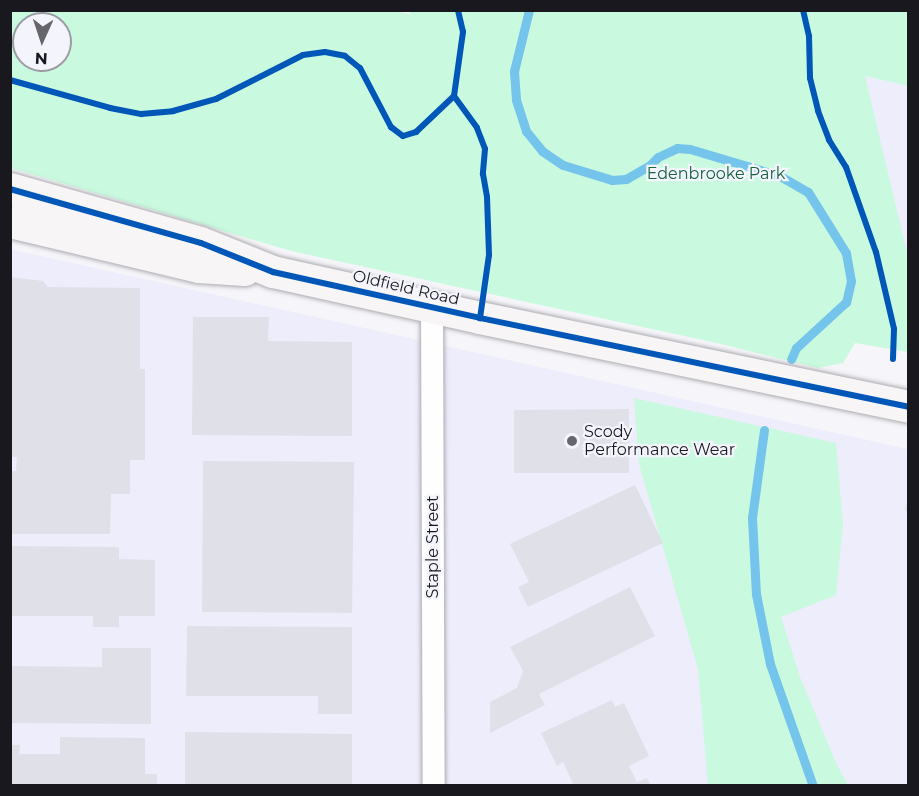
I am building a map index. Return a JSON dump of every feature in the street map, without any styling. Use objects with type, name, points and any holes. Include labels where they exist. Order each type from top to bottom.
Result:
[{"type":"street","name":"Oldfield Road","points":[[10,189],[201,243],[273,272]]},
{"type":"street","name":"Oldfield Road","points":[[10,222],[199,267],[273,272],[432,308],[909,407]]},
{"type":"street","name":"Staple Street","points":[[432,308],[434,786]]},
{"type":"shaded area","points":[[864,76],[908,86],[908,262]]},
{"type":"shaded area","points":[[10,249],[908,449],[908,785],[11,785]]},
{"type":"green space","name":"Edenbrooke Park","points":[[410,10],[908,11],[908,86],[865,76],[908,257],[908,352],[855,343],[843,363],[818,368],[721,344],[291,251],[11,168],[11,11],[393,11],[410,14]]},
{"type":"green space","points":[[634,398],[836,443],[843,525],[836,595],[781,617],[800,677],[837,765],[848,785],[708,785],[698,669],[639,464]]},
{"type":"building","points":[[10,277],[43,281],[48,287],[140,288],[140,369],[145,369],[145,460],[130,460],[130,494],[111,494],[110,534],[10,534],[10,471],[16,471],[17,457],[10,457]]},
{"type":"building","points":[[193,317],[269,317],[268,341],[352,342],[352,436],[192,435]]},
{"type":"building","name":"Scody Performance Wear","points":[[629,409],[629,473],[514,473],[514,410]]},
{"type":"building","points":[[203,461],[354,462],[352,613],[202,612]]},
{"type":"building","points":[[635,485],[663,543],[528,607],[518,587],[529,582],[510,544]]},
{"type":"building","points":[[10,546],[119,547],[119,559],[155,560],[155,616],[119,616],[119,627],[93,627],[93,616],[10,616]]},
{"type":"building","points":[[630,587],[655,636],[539,694],[545,705],[490,733],[490,702],[517,688],[523,671],[510,647]]},
{"type":"building","points":[[187,626],[352,627],[352,714],[318,714],[318,696],[186,696]]},
{"type":"building","points":[[102,648],[151,648],[151,724],[10,723],[10,666],[102,667]]},
{"type":"building","points":[[612,700],[615,707],[624,703],[649,756],[629,766],[637,782],[647,778],[651,786],[574,786],[563,762],[557,766],[541,733]]},
{"type":"building","points":[[185,732],[352,734],[352,786],[185,786]]},
{"type":"building","points":[[60,737],[145,738],[145,774],[157,774],[157,786],[10,786],[10,745],[20,745],[19,754],[60,754]]},
{"type":"waterway","points":[[529,10],[514,71],[516,100],[526,131],[542,151],[563,165],[612,180],[626,179],[650,165],[658,157],[677,148],[690,149],[780,176],[808,192],[846,253],[851,281],[846,302],[796,348],[791,359]]},
{"type":"waterway","points":[[764,430],[752,518],[756,594],[770,664],[813,786]]},
{"type":"cycle path","points":[[10,80],[110,108],[141,114],[173,111],[216,99],[303,55],[325,52],[345,56],[360,68],[391,127],[403,136],[416,132],[454,96],[463,32],[458,10]]},
{"type":"cycle path","points":[[803,10],[809,36],[810,78],[818,111],[829,140],[846,167],[876,252],[894,329],[893,359]]},
{"type":"cycle path","points":[[454,96],[477,128],[485,149],[483,174],[487,197],[489,255],[480,318]]},
{"type":"cycle path","points":[[10,189],[201,243],[273,272],[480,318],[908,407]]},
{"type":"place","name":"Scody Performance Wear","points":[[572,441]]}]
